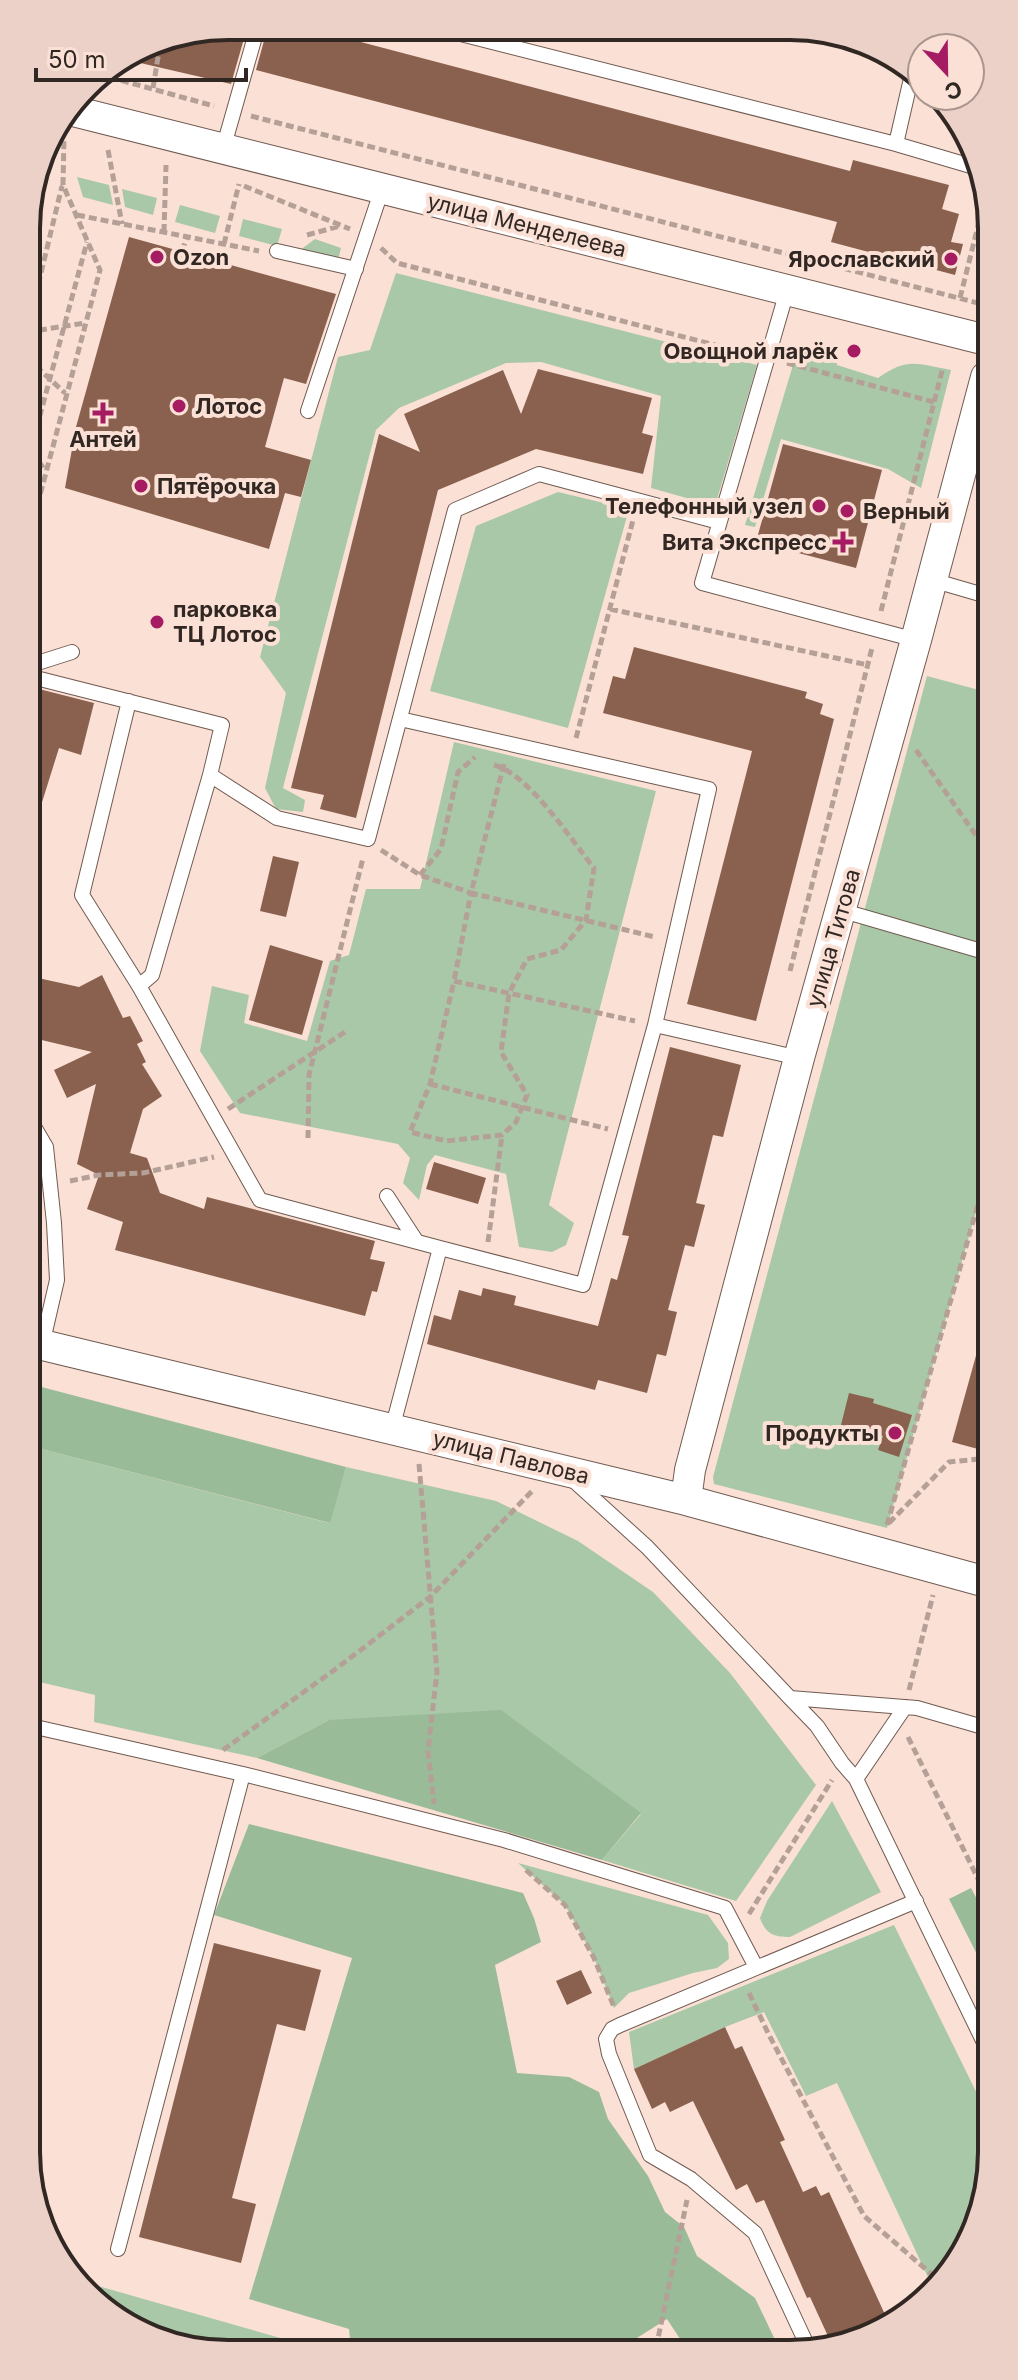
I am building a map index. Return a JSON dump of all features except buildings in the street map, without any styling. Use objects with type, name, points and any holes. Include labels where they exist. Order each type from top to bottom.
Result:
[{"type":"street","name":"улица Менделеева","points":[[73,121],[223,149],[978,338]]},
{"type":"street","name":"улица Титова","points":[[686,1500],[690,1470],[799,1058],[978,416]]},
{"type":"street","name":"улица Павлова","points":[[40,1345],[686,1500],[978,1580]]},
{"type":"lane","points":[[223,149],[254,40]]},
{"type":"lane","points":[[484,40],[896,144],[967,165]]},
{"type":"lane","points":[[896,144],[906,100]]},
{"type":"lane","points":[[308,411],[382,189]]},
{"type":"lane","points":[[277,251],[356,269]]},
{"type":"lane","points":[[787,291],[702,583],[916,640]]},
{"type":"lane","points":[[210,775],[277,818],[372,842],[400,719],[455,510],[539,474],[719,522]]},
{"type":"lane","points":[[932,580],[978,593]]},
{"type":"lane","points":[[40,662],[72,652]]},
{"type":"lane","points":[[40,679],[222,725],[152,975],[139,986]]},
{"type":"lane","points":[[129,701],[82,895],[139,986],[260,1200],[583,1285],[655,1025],[709,789],[400,719]]},
{"type":"lane","points":[[840,910],[978,950]]},
{"type":"lane","points":[[655,1025],[799,1058]]},
{"type":"lane","points":[[40,1137],[46,1147],[57,1280],[40,1332]]},
{"type":"lane","points":[[387,1196],[417,1242]]},
{"type":"lane","points":[[392,1429],[440,1248]]},
{"type":"lane","points":[[554,1467],[647,1547],[817,1726],[856,1779],[978,2030]]},
{"type":"lane","points":[[790,1698],[917,1708],[978,1726]]},
{"type":"lane","points":[[856,1779],[905,1707]]},
{"type":"lane","points":[[40,1728],[203,1764],[436,1822],[725,1908],[756,1967]]},
{"type":"lane","points":[[118,2249],[243,1774]]},
{"type":"lane","points":[[804,2339],[755,2233],[691,2179],[650,2155],[609,2054],[606,2039],[612,2029],[620,2025],[916,1901]]},
{"type":"path","points":[[153,88],[159,53]]},
{"type":"path","points":[[115,78],[978,303]]},
{"type":"path","points":[[71,125],[79,142]]},
{"type":"path","points":[[40,279],[63,185],[67,131]]},
{"type":"path","points":[[94,146],[123,154]]},
{"type":"path","points":[[108,150],[122,224]]},
{"type":"path","points":[[152,161],[181,169]]},
{"type":"path","points":[[164,232],[166,165]]},
{"type":"path","points":[[224,244],[239,184],[367,234],[397,263],[934,402],[943,367]]},
{"type":"path","points":[[40,489],[100,270],[63,185]]},
{"type":"path","points":[[76,215],[273,254],[296,238],[341,226]]},
{"type":"path","points":[[959,301],[978,226]]},
{"type":"path","points":[[182,251],[187,237]]},
{"type":"path","points":[[40,416],[87,241]]},
{"type":"path","points":[[40,331],[85,323]]},
{"type":"path","points":[[40,370],[65,394]]},
{"type":"path","points":[[40,467],[46,463]]},
{"type":"path","points":[[571,757],[638,499]]},
{"type":"path","points":[[610,609],[868,665]]},
{"type":"path","points":[[864,677],[978,838]]},
{"type":"path","points":[[420,875],[441,849],[458,772],[473,759],[502,742],[503,767],[471,893],[430,1084],[410,1132],[446,1141],[502,1135],[516,1122],[527,1095],[501,1052],[509,993],[527,959],[561,950],[586,920],[594,868],[524,781],[503,767],[473,759]]},
{"type":"path","points":[[308,1138],[309,1075],[372,842],[420,875],[471,893],[675,942]]},
{"type":"path","points":[[454,981],[655,1025]]},
{"type":"path","points":[[214,1118],[348,1030]]},
{"type":"path","points":[[430,1084],[625,1133]]},
{"type":"path","points":[[486,1260],[502,1135]]},
{"type":"path","points":[[50,1186],[99,1175],[143,1173],[233,1152]]},
{"type":"path","points":[[887,1525],[978,1204]]},
{"type":"path","points":[[418,1451],[437,1672],[428,1751],[436,1822]]},
{"type":"path","points":[[887,1525],[949,1462],[978,1459]]},
{"type":"path","points":[[203,1764],[430,1597],[554,1467]]},
{"type":"path","points":[[877,1522],[887,1525]]},
{"type":"path","points":[[940,1569],[901,1724],[978,1879]]},
{"type":"path","points":[[737,1932],[842,1763]]},
{"type":"path","points":[[504,1840],[518,1863],[565,1905],[594,1958],[620,2025]]},
{"type":"path","points":[[740,1974],[864,2216],[932,2275]]},
{"type":"path","points":[[658,2340],[691,2179]]},
{"type":"green space","points":[[77,177],[109,185],[113,205],[83,197]]},
{"type":"green space","points":[[122,189],[157,198],[153,215],[125,207]]},
{"type":"green space","points":[[180,205],[220,216],[215,233],[175,222]]},
{"type":"green space","points":[[243,219],[282,229],[277,246],[239,236]]},
{"type":"green space","points":[[315,239],[341,248],[338,260],[299,251]]},
{"type":"green space","points":[[396,273],[757,365],[715,506],[651,488],[661,396],[541,362],[506,363],[399,408],[376,430],[283,788],[305,800],[303,812],[276,809],[265,788],[286,693],[260,657],[338,357],[370,350]]},
{"type":"green space","points":[[799,345],[835,349],[837,365],[878,378],[897,367],[913,364],[951,370],[921,488],[888,469],[781,439],[755,527],[745,525]]},
{"type":"green space","points":[[558,492],[629,509],[568,728],[430,691],[476,526]]},
{"type":"green space","points":[[927,676],[978,690],[978,1205],[887,1528],[714,1484],[713,1477]]},
{"type":"green space","points":[[454,742],[656,791],[549,1205],[574,1223],[566,1245],[552,1252],[519,1247],[506,1174],[435,1155],[427,1165],[419,1200],[403,1183],[410,1158],[398,1144],[240,1113],[200,1051],[212,986],[249,995],[244,1023],[307,1041],[330,961],[349,955],[366,889],[420,889]]},
{"type":"green space","points":[[40,1387],[346,1467],[330,1523],[40,1449]]},
{"type":"green space","points":[[40,1449],[329,1523],[346,1467],[496,1501],[578,1541],[653,1592],[730,1673],[816,1785],[736,1901],[602,1860],[641,1814],[329,1720],[257,1758],[94,1722],[95,1695],[40,1682]]},
{"type":"green space","points":[[501,1710],[641,1813],[602,1860],[257,1758],[329,1720]]},
{"type":"green space","points":[[832,1801],[881,1892],[790,1937],[775,1935],[765,1928],[760,1918],[767,1901]]},
{"type":"green space","points":[[249,1824],[523,1893],[541,1942],[495,1965],[517,2073],[569,2077],[599,2092],[608,2119],[648,2176],[665,2212],[684,2227],[697,2256],[755,2298],[775,2340],[681,2340],[667,2319],[634,2340],[350,2340],[349,2329],[249,2299],[352,1958],[214,1915]]},
{"type":"green space","points":[[518,1863],[708,1915],[728,1943],[729,1959],[717,1968],[629,1993],[614,2008],[594,1958],[565,1905]]},
{"type":"green space","points":[[971,1888],[978,1901],[978,1956],[949,1899]]},
{"type":"green space","points":[[894,1925],[978,2096],[978,2165],[972,2201],[953,2246],[939,2267],[929,2279],[837,2083],[806,2096],[764,2012],[634,2069],[629,2032]]},
{"type":"green space","points":[[95,2285],[287,2340],[215,2340],[167,2330],[134,2315]]},
{"type":"place","name":"Ozon","points":[[157,257]]},
{"type":"place","name":"Ярославский","points":[[951,259]]},
{"type":"place","name":"Овощной ларёк","points":[[854,351]]},
{"type":"place","name":"Лотос","points":[[179,406]]},
{"type":"place","name":"Антей","points":[[103,413]]},
{"type":"place","name":"Пятёрочка","points":[[141,486]]},
{"type":"place","name":"Телефонный узел","points":[[819,506]]},
{"type":"place","name":"Верный","points":[[847,511]]},
{"type":"place","name":"Вита Экспресс","points":[[843,542]]},
{"type":"place","name":"парковка ТЦ Лотос","points":[[157,622]]},
{"type":"place","name":"Продукты","points":[[895,1433]]}]
